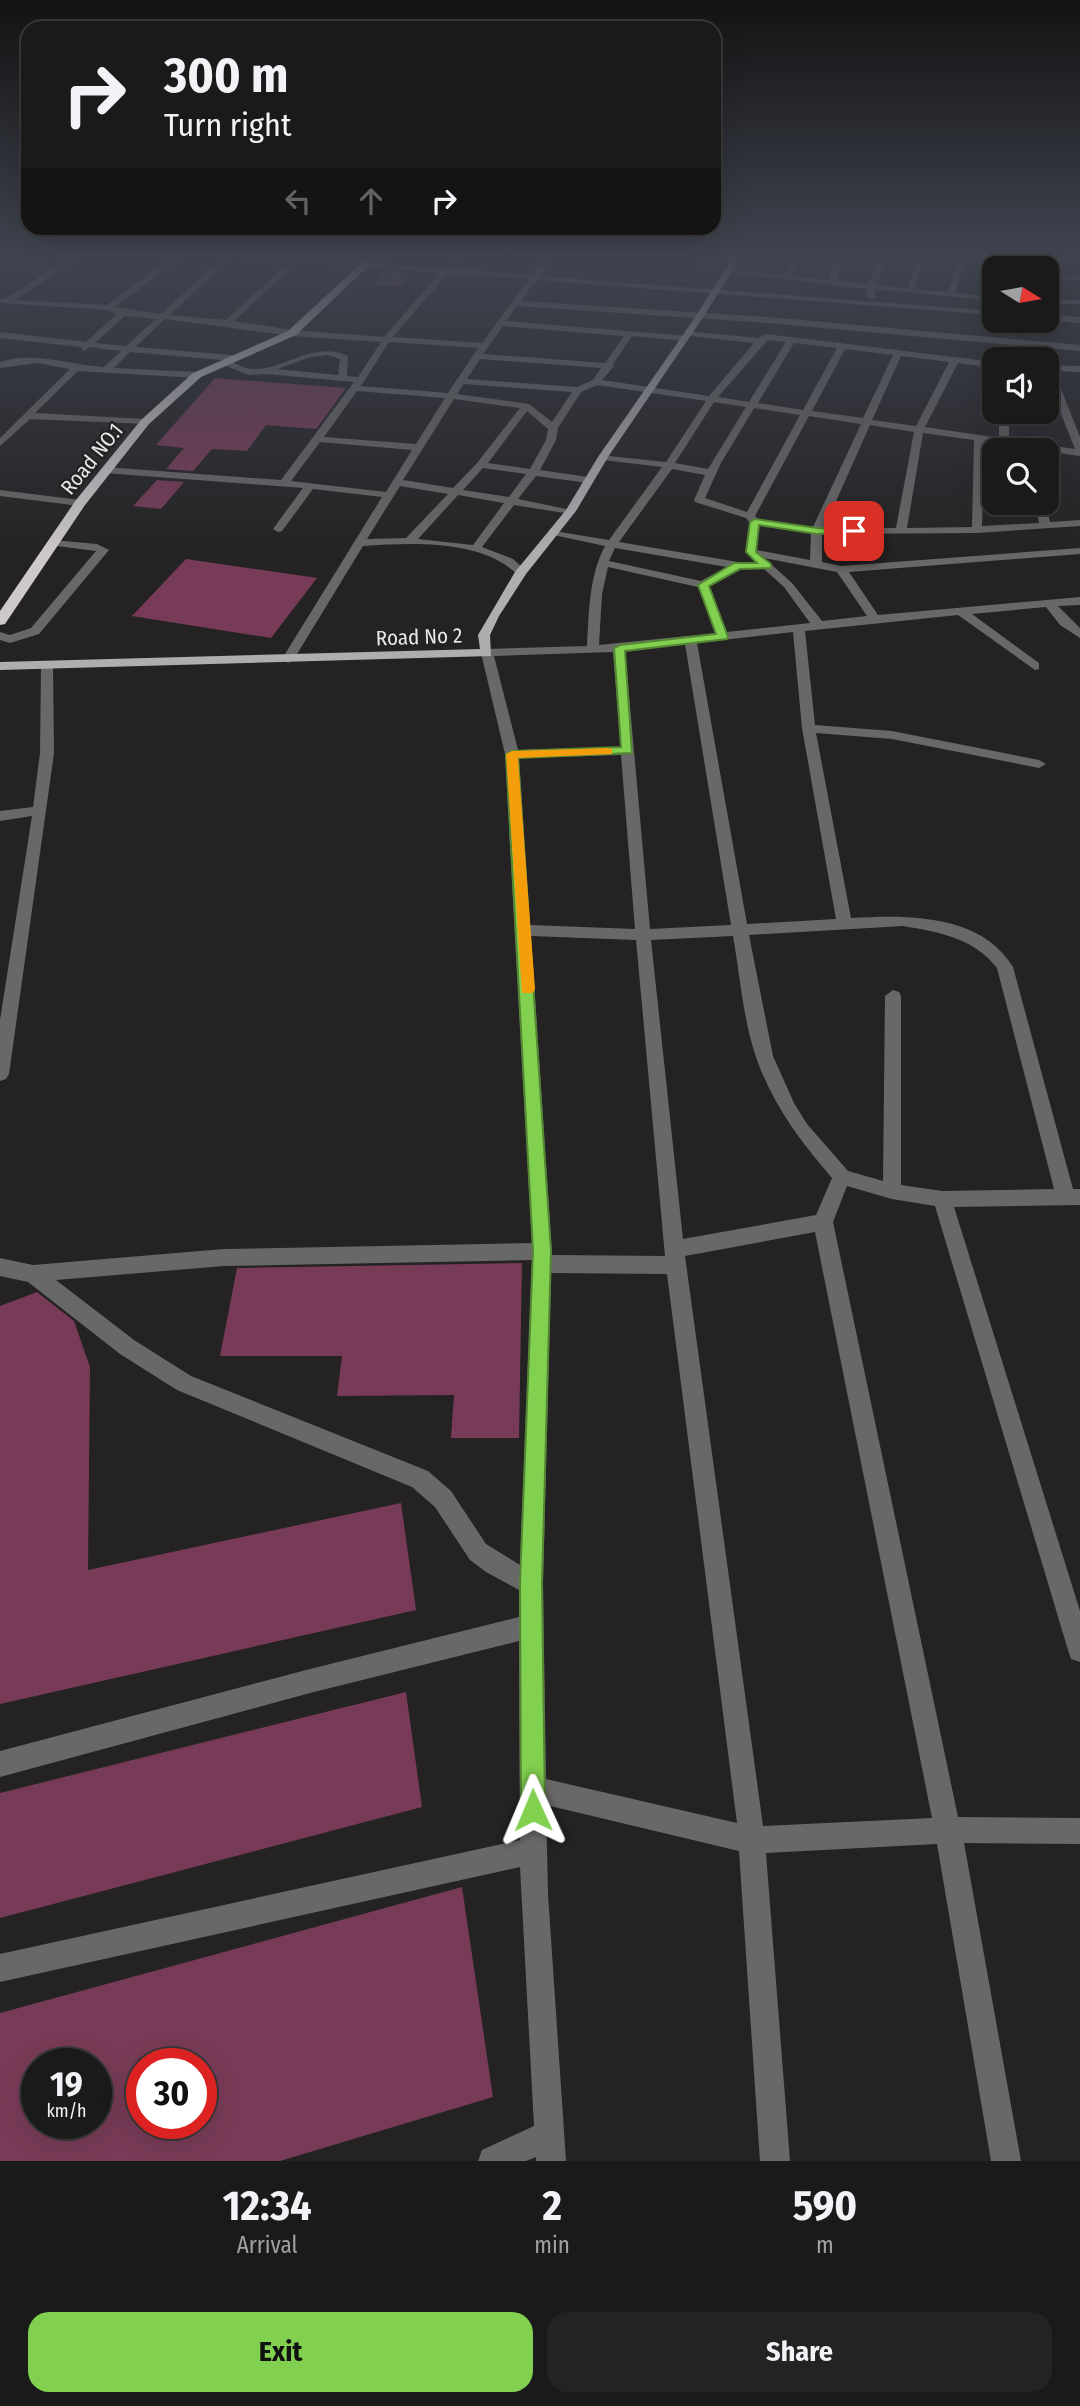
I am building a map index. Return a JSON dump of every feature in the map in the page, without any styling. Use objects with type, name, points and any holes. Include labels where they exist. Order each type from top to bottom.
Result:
[{"type":"highway","name":"Road NO.1","points":[[0,621],[80,503],[145,422],[197,375],[243,354]]},
{"type":"main road","name":"Road No 2","points":[[0,666],[47,667],[487,653],[484,635],[493,616],[521,572],[571,511],[603,457],[674,354]]},
{"type":"street","points":[[0,443],[29,416],[80,354]]},
{"type":"street","points":[[106,370],[124,354]]},
{"type":"street","points":[[167,354],[229,360],[249,372],[342,378],[357,384],[526,406],[553,428]]},
{"type":"street","points":[[265,371],[316,354]]},
{"type":"street","points":[[339,354],[345,358],[342,378]]},
{"type":"street","points":[[284,483],[377,354]]},
{"type":"street","points":[[288,659],[362,543],[416,447],[480,354]]},
{"type":"street","points":[[506,354],[610,366]]},
{"type":"street","points":[[460,381],[578,390],[596,382],[617,354]]},
{"type":"street","points":[[593,650],[596,594],[603,563],[612,543],[669,465],[712,398],[750,354]]},
{"type":"street","points":[[782,354],[711,473],[699,500],[752,533],[816,563],[841,569],[1080,551]]},
{"type":"street","points":[[819,626],[788,586],[767,566],[752,533],[806,412],[838,354]]},
{"type":"street","points":[[816,563],[817,531],[869,422],[898,354]]},
{"type":"street","points":[[905,354],[982,363]]},
{"type":"street","points":[[901,530],[919,430],[955,360]]},
{"type":"street","points":[[0,365],[12,361],[197,375]]},
{"type":"street","points":[[1059,368],[1080,369]]},
{"type":"street","points":[[596,382],[982,438]]},
{"type":"street","points":[[475,549],[534,471],[551,440],[553,428],[578,390]]},
{"type":"street","points":[[1059,398],[1080,451],[1059,450]]},
{"type":"street","points":[[410,541],[481,465],[526,406]]},
{"type":"street","points":[[29,416],[145,422]]},
{"type":"street","points":[[977,530],[979,438]]},
{"type":"street","points":[[318,439],[416,447]]},
{"type":"street","points":[[603,457],[711,473]]},
{"type":"street","points":[[481,465],[588,480]]},
{"type":"street","points":[[105,470],[284,483],[388,495]]},
{"type":"street","points":[[396,482],[571,511]]},
{"type":"street","points":[[278,529],[310,486]]},
{"type":"street","points":[[0,494],[80,503]]},
{"type":"street","points":[[1043,515],[1045,526]]},
{"type":"street","points":[[752,533],[977,530],[1080,523]]},
{"type":"street","points":[[554,534],[738,565],[767,566]]},
{"type":"street","points":[[362,543],[410,541],[475,549],[509,560],[521,572]]},
{"type":"street","points":[[0,636],[10,639],[35,631],[103,550],[97,547],[53,543]]},
{"type":"street","points":[[603,563],[703,585],[738,565]]},
{"type":"street","points":[[841,569],[875,619]]},
{"type":"street","points":[[703,585],[723,637]]},
{"type":"street","points":[[493,2161],[549,2148],[533,1851],[531,1583],[542,1257],[512,754],[487,653],[620,648],[875,619],[1080,601]]},
{"type":"street","points":[[1049,603],[1064,622],[1080,634]]},
{"type":"street","points":[[960,611],[1035,666]]},
{"type":"street","points":[[799,629],[809,728],[845,926]]},
{"type":"street","points":[[524,930],[643,935],[742,931],[845,926],[903,921],[923,923],[968,936],[995,954],[1005,967],[1073,1198],[942,1199],[892,1191],[842,1177],[801,1129],[764,1056],[742,931],[691,641]]},
{"type":"street","points":[[620,648],[643,935],[676,1257],[752,1840],[775,2161]]},
{"type":"street","points":[[0,1074],[47,753],[47,667]]},
{"type":"street","points":[[809,728],[892,735],[1039,764]]},
{"type":"street","points":[[512,754],[628,751]]},
{"type":"street","points":[[0,816],[40,810]]},
{"type":"street","points":[[892,1191],[893,996]]},
{"type":"street","points":[[842,1177],[822,1222],[948,1830],[1006,2161]]},
{"type":"street","points":[[942,1199],[1080,1650]]},
{"type":"street","points":[[0,1266],[33,1274],[117,1263],[240,1255],[676,1257],[822,1222]]},
{"type":"street","points":[[33,1274],[127,1347],[184,1383],[420,1479],[443,1499],[478,1552],[494,1564],[531,1583]]},
{"type":"street","points":[[0,1764],[310,1681],[532,1626]]},
{"type":"street","points":[[533,1789],[635,1815],[752,1840],[948,1830],[1080,1831]]},
{"type":"street","points":[[0,1968],[533,1851]]},
{"type":"building","points":[[215,378],[346,388],[316,429],[266,425],[247,451],[212,449],[193,471],[166,469],[184,448],[156,445]]},
{"type":"building","points":[[157,480],[184,482],[161,509],[133,506]]},
{"type":"building","points":[[186,559],[317,578],[271,638],[132,616]]},
{"type":"building","points":[[522,1263],[519,1438],[451,1438],[454,1395],[337,1396],[342,1356],[220,1356],[237,1268]]},
{"type":"building","points":[[37,1292],[74,1321],[90,1367],[88,1570],[401,1503],[416,1610],[0,1704],[0,1306]]},
{"type":"building","points":[[406,1692],[422,1807],[0,1918],[0,1793]]},
{"type":"building","points":[[462,1887],[493,2097],[280,2161],[0,2161],[0,2013]]},
{"type":"slow traffic","points":[[528,989],[512,754],[608,751]]},
{"type":"route","points":[[533,1810],[531,1583],[542,1251],[512,754],[628,751],[620,648],[723,637],[703,585],[738,565],[767,566],[751,552],[755,522],[817,531],[854,531]]}]
